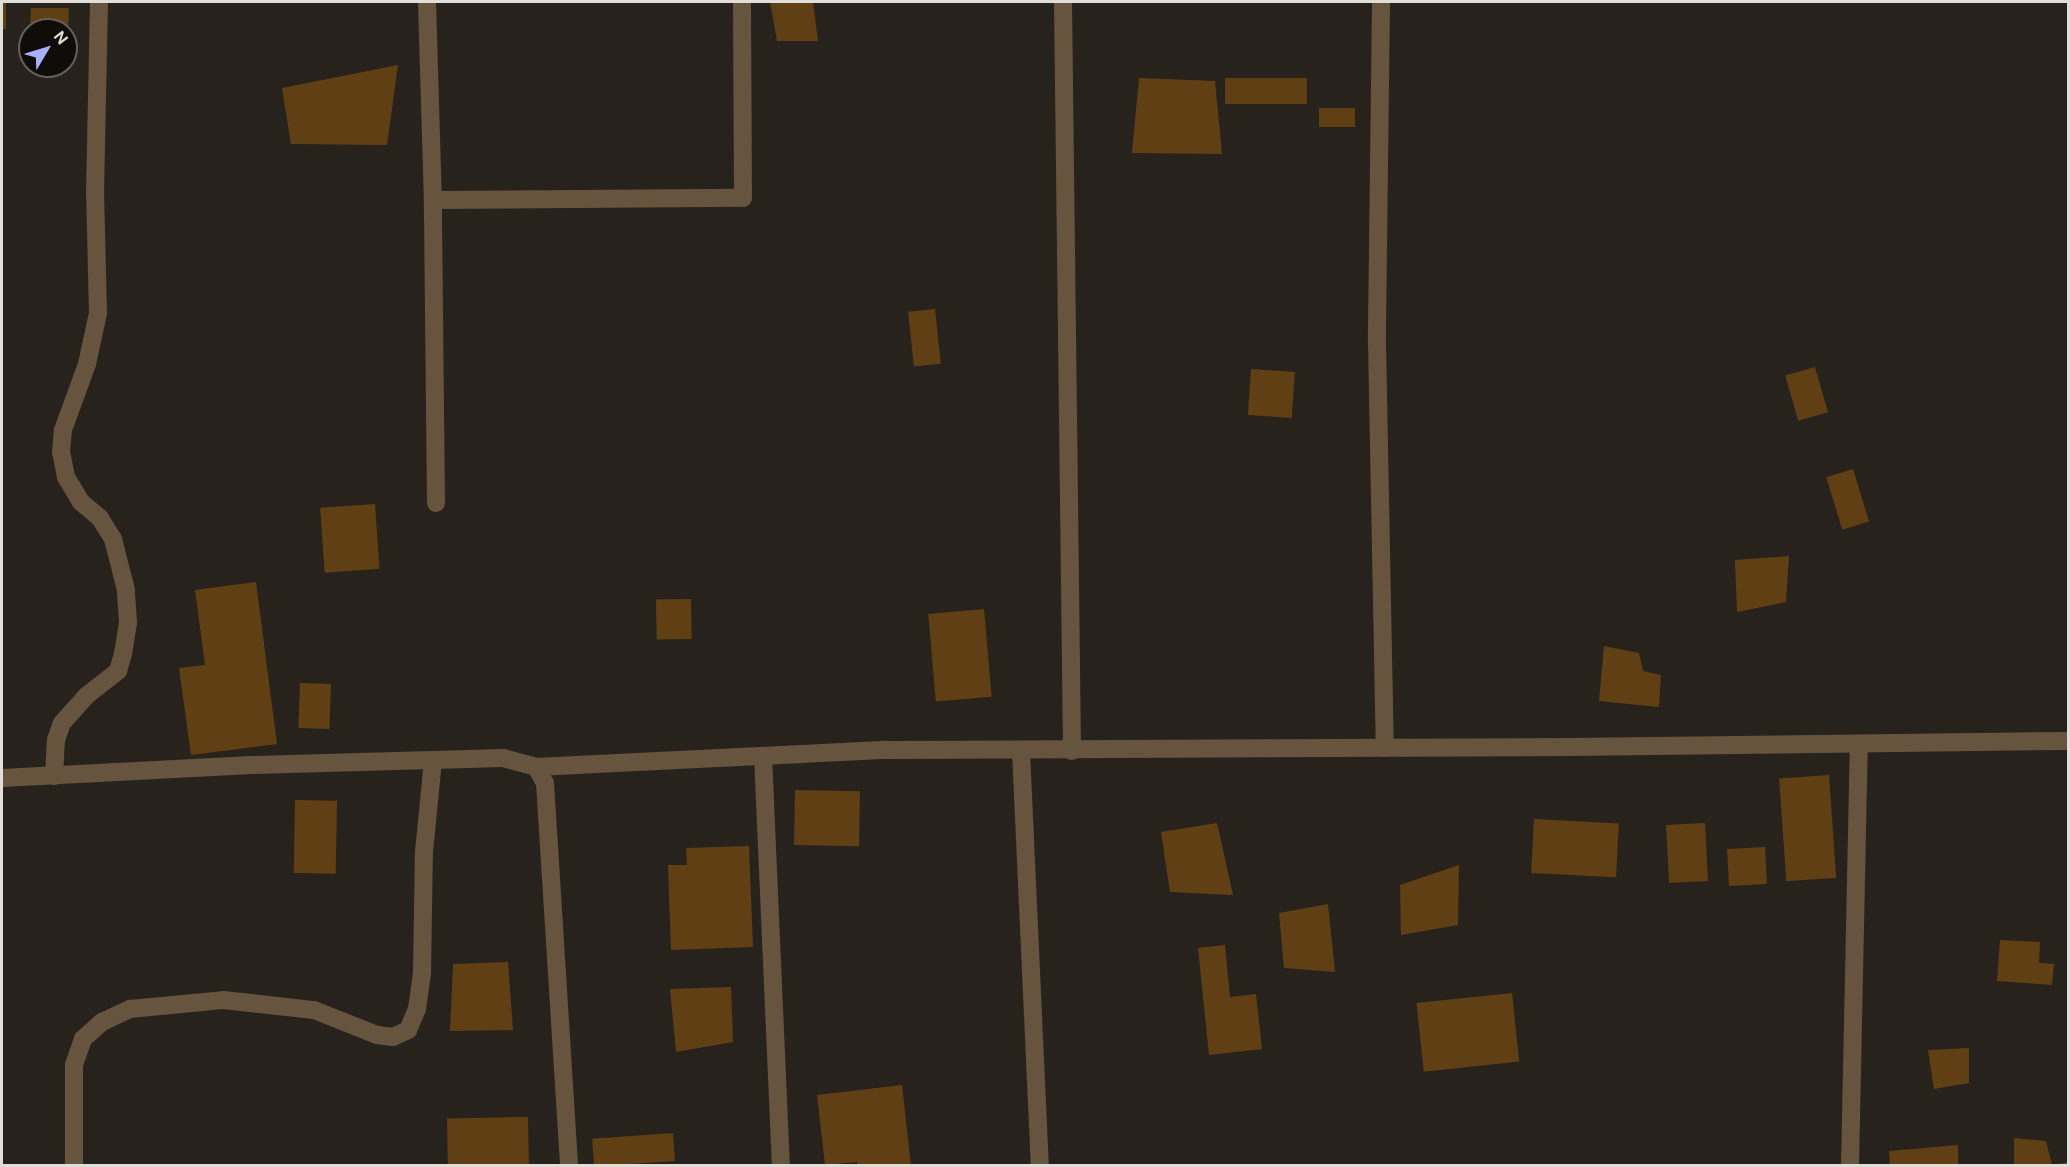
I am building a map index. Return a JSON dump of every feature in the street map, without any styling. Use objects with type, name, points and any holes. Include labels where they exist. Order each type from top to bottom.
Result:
[{"type":"street","points":[[54,776],[56,740],[62,723],[86,696],[118,671],[128,622],[126,590],[113,539],[100,518],[81,502],[66,477],[62,452],[63,430],[87,364],[98,313],[95,193],[99,2]]},
{"type":"street","points":[[427,2],[434,200],[436,503]]},
{"type":"street","points":[[434,200],[743,198],[742,2]]},
{"type":"street","points":[[1063,2],[1072,750]]},
{"type":"street","points":[[1381,2],[1377,342],[1385,748]]},
{"type":"street","points":[[2,778],[503,758],[536,767],[887,750],[1021,751],[2068,741]]},
{"type":"street","points":[[1850,1166],[1859,744]]},
{"type":"street","points":[[1021,751],[1040,1166]]},
{"type":"street","points":[[763,756],[781,1166]]},
{"type":"street","points":[[74,1166],[74,1065],[83,1039],[102,1022],[130,1010],[223,1000],[314,1010],[377,1035],[393,1036],[408,1030],[417,1009],[422,973],[424,852],[433,760]]},
{"type":"street","points":[[536,767],[545,783],[569,1166]]},
{"type":"building","points":[[770,2],[813,2],[818,41],[777,41]]},
{"type":"building","points":[[2,3],[6,3],[6,29],[2,29]]},
{"type":"building","points":[[31,8],[69,8],[69,18],[31,18]]},
{"type":"building","points":[[398,65],[387,145],[291,144],[282,88]]},
{"type":"building","points":[[1139,78],[1215,81],[1222,154],[1132,153]]},
{"type":"building","points":[[1225,78],[1307,78],[1307,104],[1225,104]]},
{"type":"building","points":[[1319,108],[1355,108],[1355,127],[1319,127]]},
{"type":"building","points":[[935,309],[941,364],[914,367],[908,312]]},
{"type":"building","points":[[1815,367],[1828,412],[1798,421],[1785,376]]},
{"type":"building","points":[[1251,369],[1295,372],[1292,418],[1248,415]]},
{"type":"building","points":[[1853,469],[1869,522],[1842,530],[1826,477]]},
{"type":"building","points":[[375,504],[380,569],[325,573],[320,508]]},
{"type":"building","points":[[1789,556],[1786,602],[1737,612],[1735,560]]},
{"type":"building","points":[[256,582],[277,744],[191,755],[179,668],[205,665],[195,590]]},
{"type":"building","points":[[691,599],[692,639],[657,640],[656,600]]},
{"type":"building","points":[[984,609],[992,697],[936,702],[928,614]]},
{"type":"building","points":[[1604,646],[1639,653],[1643,671],[1661,675],[1659,707],[1599,701]]},
{"type":"building","points":[[300,683],[331,684],[329,729],[298,728]]},
{"type":"building","points":[[1829,775],[1836,878],[1786,881],[1779,778]]},
{"type":"building","points":[[795,790],[860,791],[859,846],[794,845]]},
{"type":"building","points":[[295,800],[337,801],[336,874],[294,873]]},
{"type":"building","points":[[1534,819],[1619,823],[1616,877],[1531,873]]},
{"type":"building","points":[[1217,823],[1233,895],[1170,892],[1161,832]]},
{"type":"building","points":[[1705,823],[1708,881],[1669,883],[1666,825]]},
{"type":"building","points":[[749,846],[753,947],[671,950],[668,865],[687,865],[686,848]]},
{"type":"building","points":[[1765,847],[1767,884],[1729,886],[1727,849]]},
{"type":"building","points":[[1459,865],[1458,925],[1401,935],[1400,885]]},
{"type":"building","points":[[1328,904],[1335,972],[1284,968],[1279,913]]},
{"type":"building","points":[[2000,940],[2040,942],[2039,963],[2054,964],[2052,985],[1997,981]]},
{"type":"building","points":[[1225,945],[1230,997],[1256,994],[1262,1049],[1209,1055],[1198,948]]},
{"type":"building","points":[[508,962],[513,1030],[450,1031],[453,964]]},
{"type":"building","points":[[731,987],[733,1042],[676,1052],[670,989]]},
{"type":"building","points":[[1512,993],[1519,1062],[1424,1072],[1417,1003]]},
{"type":"building","points":[[1969,1048],[1969,1083],[1934,1089],[1928,1050]]},
{"type":"building","points":[[902,1085],[911,1166],[857,1166],[857,1162],[825,1165],[817,1095]]},
{"type":"building","points":[[528,1117],[529,1166],[448,1166],[447,1118]]},
{"type":"building","points":[[673,1133],[675,1161],[594,1166],[592,1139]]},
{"type":"building","points":[[2014,1138],[2046,1141],[2052,1165],[2068,1162],[2068,1166],[2014,1166]]},
{"type":"building","points":[[1958,1145],[1958,1166],[1890,1166],[1889,1151]]}]
